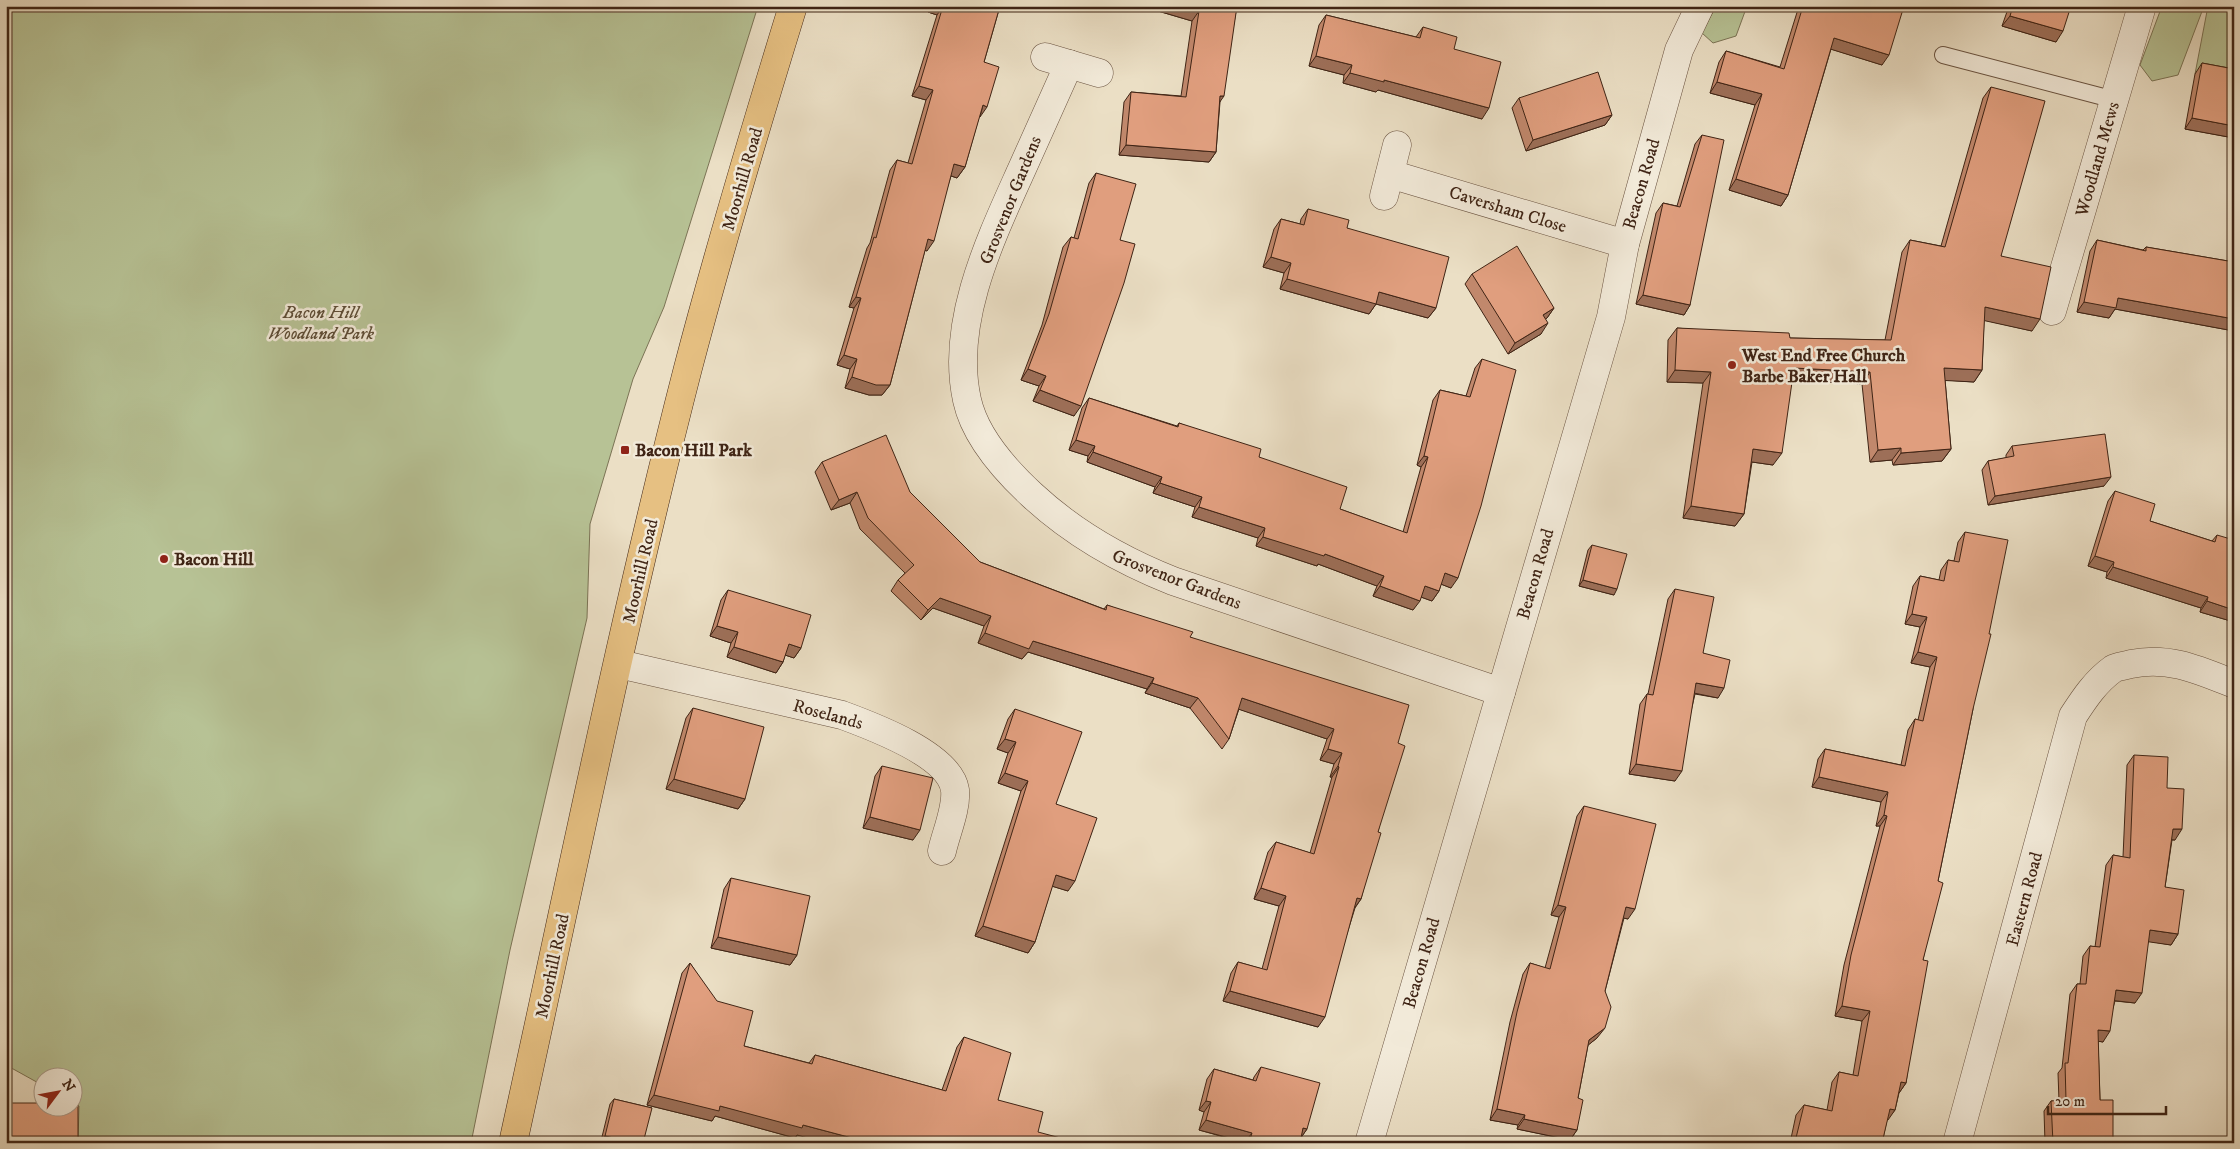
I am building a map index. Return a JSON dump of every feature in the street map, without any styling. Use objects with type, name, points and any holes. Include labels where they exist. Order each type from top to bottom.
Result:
[{"type":"main road","name":"Moorhill Road","points":[[513,1143],[619,664],[688,368],[756,127],[793,6]]},
{"type":"street","name":"Beacon Road","points":[[1369,1143],[1612,316],[1625,244],[1679,50],[1700,6]]},
{"type":"street","name":"Woodland Mews","points":[[2052,312],[2142,6]]},
{"type":"street","name":"Grosvenor Gardens","points":[[1099,73],[1057,61],[992,236],[966,319],[962,361],[967,401],[982,438],[1014,478],[1052,514],[1092,544],[1135,566],[1173,581],[1501,692]]},
{"type":"street","name":"Caversham Close","points":[[1397,145],[1387,185],[1625,244]]},
{"type":"street","name":"Eastern Road","points":[[1957,1143],[2073,716],[2095,686],[2114,668],[2140,662],[2164,661],[2184,664],[2234,684]]},
{"type":"street","name":"Roselands","points":[[619,664],[842,715],[873,726],[935,760],[948,774],[955,790],[942,851]]},
{"type":"lane","points":[[1943,55],[2115,100]]},
{"type":"green space","name":"Bacon Hill Woodland Park","points":[[6,6],[758,6],[664,307],[633,379],[590,524],[587,618],[510,950],[471,1143],[78,1143],[79,1116],[82,1116],[82,1066],[32,1066],[32,1079],[6,1065]]},
{"type":"green space","points":[[1716,6],[1747,6],[1736,36],[1713,43],[1702,33]]},
{"type":"green space","points":[[2162,6],[2204,6],[2178,75],[2152,81],[2140,65]]},
{"type":"green space","points":[[2208,6],[2234,6],[2234,81],[2195,74]]},
{"type":"building","points":[[943,6],[1000,6],[984,62],[999,67],[987,107],[983,105],[965,167],[954,164],[934,241],[928,239],[890,385],[876,385],[852,377],[857,359],[844,355],[861,298],[856,297],[874,237],[876,238],[897,160],[912,164],[933,90],[919,86]]},
{"type":"building","points":[[1182,6],[1237,6],[1224,96],[1220,96],[1216,152],[1126,145],[1131,92],[1186,97],[1199,11]]},
{"type":"building","points":[[1803,6],[1904,6],[1889,55],[1834,38],[1788,195],[1736,179],[1762,94],[1717,82],[1726,51],[1784,69]]},
{"type":"building","points":[[2013,6],[2071,6],[2063,31],[2010,16]]},
{"type":"building","points":[[1326,15],[1420,38],[1423,27],[1457,37],[1454,49],[1501,62],[1489,108],[1384,80],[1384,82],[1350,73],[1352,65],[1316,56]]},
{"type":"building","points":[[2202,63],[2234,69],[2234,126],[2192,118]]},
{"type":"building","points":[[1598,72],[1612,115],[1533,140],[1519,98]]},
{"type":"building","points":[[1991,87],[2045,101],[2001,256],[2051,267],[2040,319],[1985,307],[1982,370],[1944,368],[1951,449],[1901,453],[1901,448],[1878,450],[1870,372],[1794,368],[1782,453],[1753,449],[1744,514],[1691,506],[1711,372],[1675,370],[1677,328],[1789,333],[1790,338],[1891,340],[1910,240],[1945,247]]},
{"type":"building","points":[[1702,135],[1724,140],[1690,305],[1643,295],[1663,203],[1680,207]]},
{"type":"building","points":[[1096,173],[1136,184],[1120,240],[1135,244],[1124,283],[1081,406],[1040,390],[1046,376],[1028,369],[1049,314],[1071,237],[1078,239]]},
{"type":"building","points":[[1308,209],[1349,220],[1347,228],[1449,257],[1436,308],[1379,292],[1376,304],[1287,279],[1291,263],[1271,257],[1281,219],[1304,225]]},
{"type":"building","points":[[2097,240],[2146,251],[2146,247],[2234,262],[2234,319],[2118,298],[2116,308],[2084,302]]},
{"type":"building","points":[[1517,246],[1554,308],[1543,315],[1548,323],[1515,343],[1472,274]]},
{"type":"building","points":[[1482,359],[1516,370],[1481,506],[1458,578],[1445,573],[1439,591],[1425,586],[1420,601],[1380,586],[1384,576],[1325,554],[1324,556],[1263,537],[1265,528],[1199,507],[1202,497],[1160,483],[1162,477],[1093,452],[1095,446],[1076,440],[1089,398],[1178,427],[1179,423],[1261,449],[1259,457],[1347,487],[1340,509],[1407,533],[1428,457],[1424,456],[1440,390],[1470,397]]},
{"type":"building","points":[[2105,434],[2111,477],[1995,496],[1988,461],[2014,456],[2012,446]]},
{"type":"building","points":[[886,435],[910,492],[980,562],[1106,610],[1107,605],[1193,632],[1190,637],[1409,705],[1398,743],[1405,746],[1378,832],[1381,833],[1361,899],[1357,898],[1325,1017],[1230,991],[1238,962],[1267,970],[1286,896],[1261,888],[1276,842],[1314,854],[1342,753],[1328,749],[1334,729],[1242,698],[1229,739],[1198,698],[1152,683],[1154,678],[1033,641],[1029,649],[985,633],[991,616],[940,598],[928,610],[898,580],[914,565],[868,518],[857,492],[839,500],[822,462]]},
{"type":"building","points":[[2115,491],[2155,504],[2150,521],[2215,542],[2217,535],[2234,540],[2234,610],[2207,601],[2208,597],[2113,567],[2114,562],[2095,556]]},
{"type":"building","points":[[1965,532],[2008,540],[1989,634],[1991,634],[1973,709],[1938,881],[1943,883],[1923,960],[1928,961],[1906,1083],[1901,1082],[1895,1110],[1890,1109],[1882,1143],[1795,1142],[1804,1105],[1832,1111],[1839,1072],[1858,1076],[1870,1011],[1842,1006],[1851,955],[1887,816],[1884,815],[1888,792],[1819,777],[1825,749],[1905,766],[1915,719],[1923,721],[1937,657],[1918,652],[1927,617],[1912,614],[1920,576],[1944,581],[1948,560],[1959,562]]},
{"type":"building","points":[[1592,545],[1627,554],[1617,589],[1583,580]]},
{"type":"building","points":[[1675,589],[1714,597],[1703,653],[1730,660],[1724,688],[1696,683],[1682,771],[1636,764],[1647,694],[1653,695]]},
{"type":"building","points":[[728,590],[811,615],[801,648],[789,644],[783,662],[734,647],[738,632],[717,626]]},
{"type":"building","points":[[693,708],[764,727],[745,799],[674,779]]},
{"type":"building","points":[[1015,709],[1082,732],[1056,804],[1097,818],[1075,881],[1056,875],[1035,942],[983,926],[1028,781],[1005,773],[1016,742],[1005,739]]},
{"type":"building","points":[[2134,755],[2168,757],[2167,788],[2184,789],[2182,829],[2173,829],[2165,887],[2184,890],[2178,934],[2150,930],[2142,993],[2116,990],[2110,1031],[2098,1030],[2100,1100],[2113,1100],[2113,1143],[2053,1143],[2051,1101],[2066,1100],[2065,1063],[2068,1063],[2077,984],[2086,984],[2090,946],[2100,947],[2113,855],[2130,858]]},
{"type":"building","points":[[882,766],[933,778],[920,830],[870,817]]},
{"type":"building","points":[[1584,806],[1656,824],[1635,909],[1626,907],[1605,991],[1611,1007],[1605,1028],[1589,1040],[1578,1098],[1583,1100],[1577,1130],[1524,1119],[1525,1115],[1497,1109],[1517,1012],[1530,963],[1550,969],[1566,907],[1558,905]]},
{"type":"building","points":[[731,878],[810,896],[797,955],[718,937]]},
{"type":"building","points":[[690,963],[717,1001],[753,1011],[744,1046],[812,1064],[815,1055],[946,1091],[964,1037],[1011,1053],[998,1100],[1043,1112],[1038,1132],[1068,1140],[1067,1143],[871,1143],[803,1125],[802,1128],[720,1106],[719,1111],[654,1095]]},
{"type":"building","points":[[1261,1067],[1320,1083],[1307,1129],[1303,1128],[1300,1143],[1249,1143],[1252,1133],[1206,1120],[1211,1102],[1206,1101],[1214,1069],[1256,1081]]},
{"type":"building","points":[[614,1099],[652,1108],[643,1143],[605,1136]]},
{"type":"building","points":[[6,1103],[32,1103],[32,1116],[78,1116],[78,1143],[6,1143]]},
{"type":"place","name":"West End Free Church Barbe Baker Hall","points":[[1732,365]]},
{"type":"place","name":"Bacon Hill Park","points":[[625,450]]},
{"type":"place","name":"Bacon Hill","points":[[164,559]]}]
